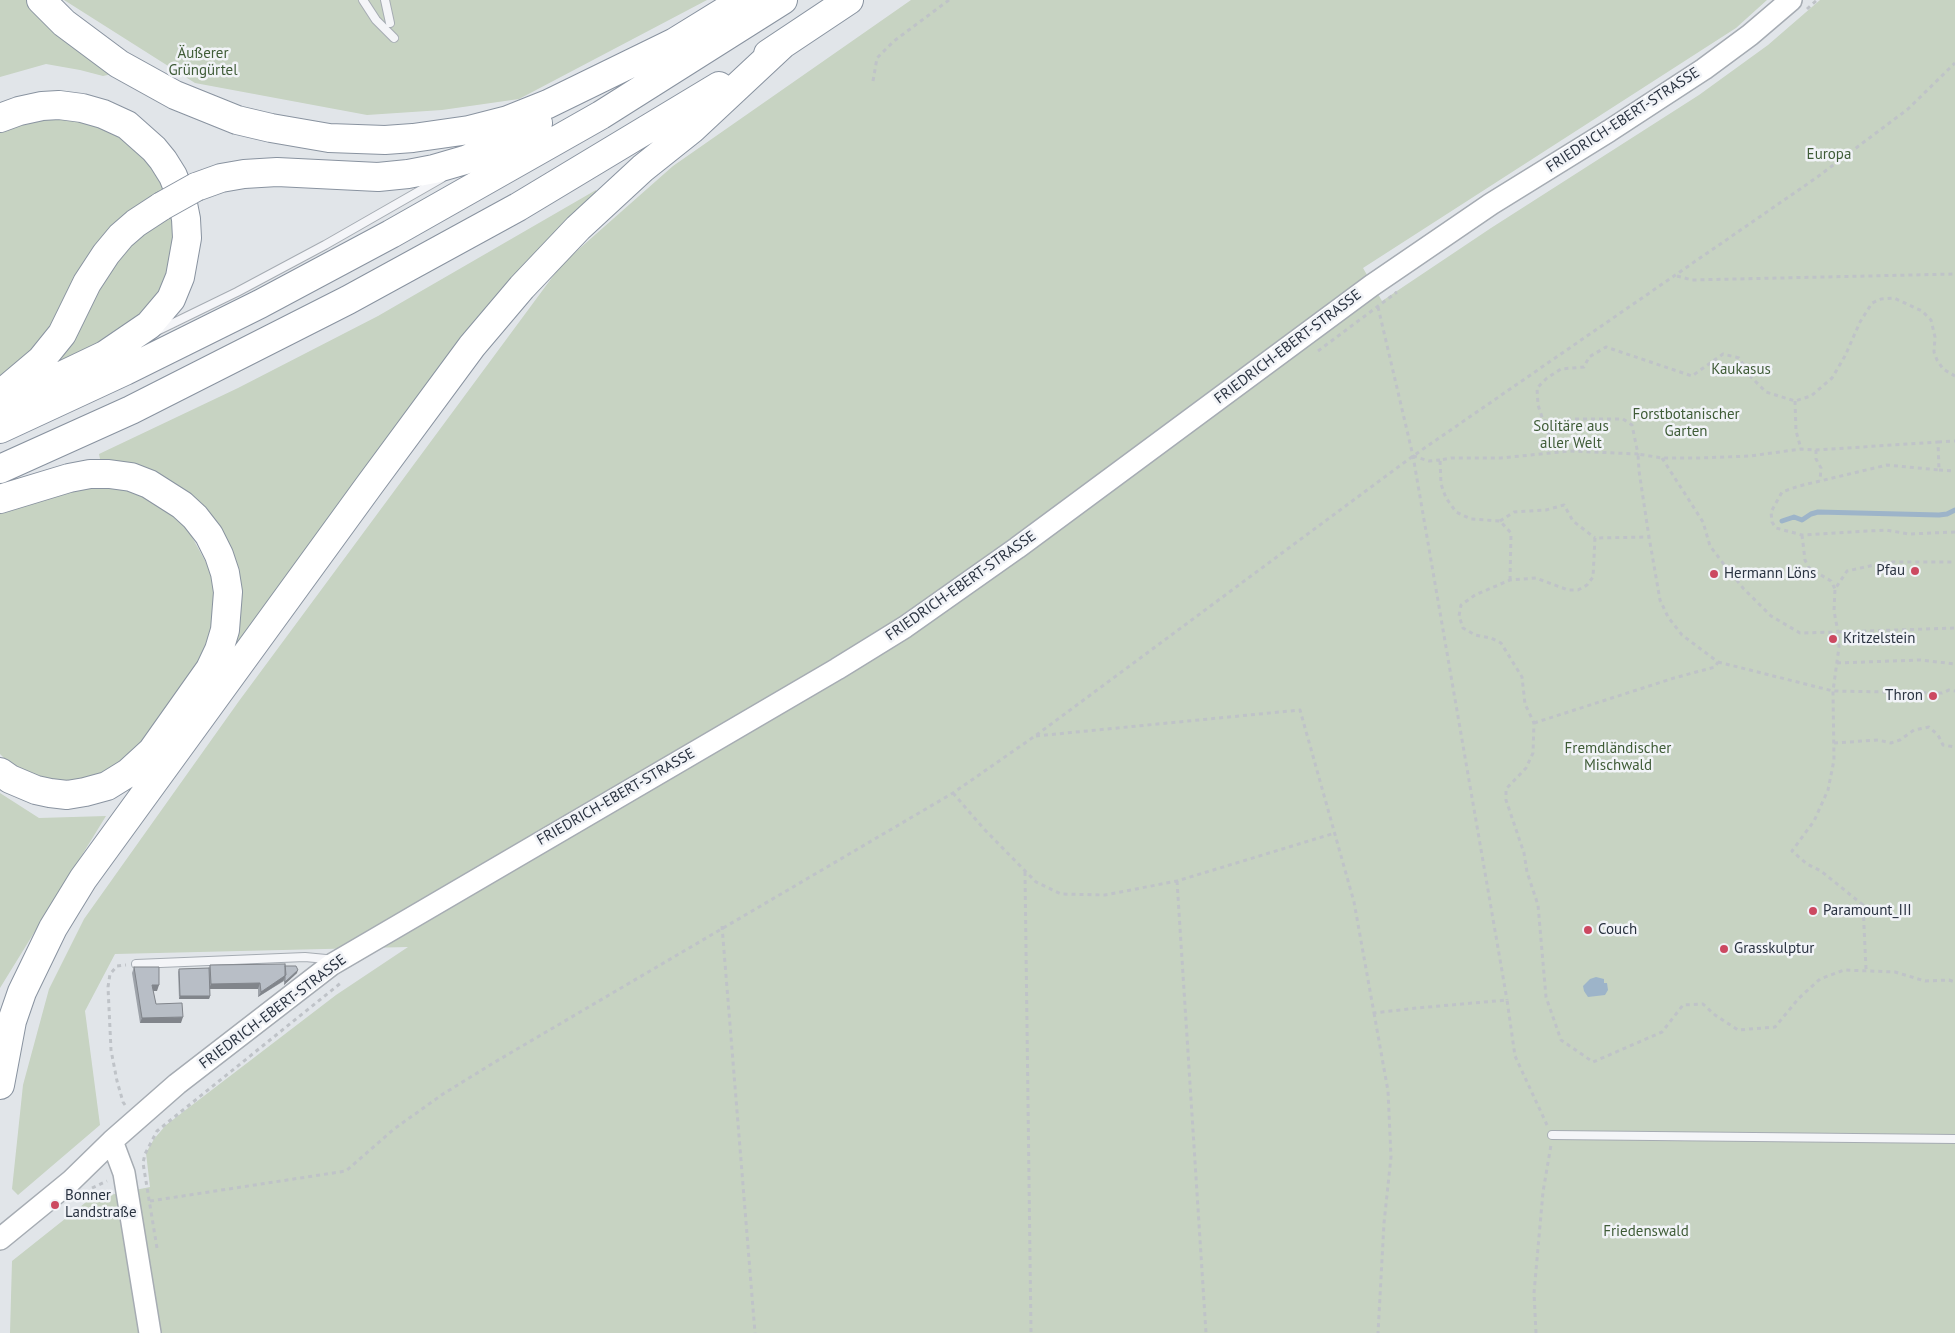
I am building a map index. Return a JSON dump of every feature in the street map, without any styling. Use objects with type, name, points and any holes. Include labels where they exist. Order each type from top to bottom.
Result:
[{"type":"highway","points":[[40,0],[64,23],[118,64],[175,96],[245,122],[336,138],[385,140],[413,138],[469,130],[508,120],[548,104],[678,41]]},
{"type":"highway","points":[[0,394],[41,360],[62,334],[87,283],[106,254],[121,236],[136,223],[162,206],[196,187],[221,178],[244,174],[277,172],[378,177],[408,174],[465,160],[495,146],[583,98],[743,0]]},
{"type":"highway","points":[[0,429],[125,371],[226,321],[392,234],[602,115],[783,0]]},
{"type":"highway","points":[[0,469],[131,410],[348,300],[518,207],[691,104],[849,0]]},
{"type":"highway","points":[[0,1085],[12,1021],[22,992],[53,928],[78,888],[368,486],[472,346],[522,287],[578,228],[643,168],[692,129],[783,44]]},
{"type":"highway","points":[[0,118],[19,110],[60,105],[82,108],[103,114],[127,125],[142,137],[163,160],[177,185],[185,210],[187,238],[180,277],[171,299],[149,325],[105,355],[0,405]]},
{"type":"highway","points":[[0,498],[131,410]]},
{"type":"highway","points":[[0,498],[69,478],[90,474],[131,477],[149,484],[182,504],[195,517],[208,535],[222,564],[228,592],[225,630],[210,670],[152,751],[128,774],[107,786],[85,792],[67,794],[36,790],[10,779],[0,772]]},
{"type":"main road","name":"FRIEDRICH-EBERT-STRASSE","points":[[0,1238],[71,1181],[112,1141],[177,1084],[331,965],[837,670],[905,627],[1017,548],[1371,286],[1491,204],[1609,131],[1704,69],[1750,35],[1791,0]]},
{"type":"main road","points":[[112,1141],[124,1173],[150,1333]]},
{"type":"lane","points":[[363,0],[376,20],[394,38]]},
{"type":"lane","points":[[385,0],[390,23]]},
{"type":"lane","points":[[454,171],[495,146]]},
{"type":"lane","points":[[105,355],[279,270],[364,224],[446,176]]},
{"type":"lane","points":[[136,964],[305,957],[326,960],[331,965]]},
{"type":"lane","points":[[1552,1135],[1955,1139]]},
{"type":"path","points":[[873,81],[877,58],[894,41],[949,0]]},
{"type":"path","points":[[143,1163],[150,1201],[346,1171],[394,1129],[443,1094],[722,926],[953,793],[1035,736],[1414,456],[1677,276],[1816,178],[1908,109],[1955,63]]},
{"type":"path","points":[[1677,276],[1692,280],[1955,274]]},
{"type":"path","points":[[1371,286],[1414,456],[1515,1056],[1552,1135],[1538,1239],[1534,1293],[1536,1333]]},
{"type":"path","points":[[1955,376],[1943,369],[1937,360],[1934,352],[1935,337],[1931,320],[1922,311],[1894,298],[1881,299],[1872,303],[1866,310],[1846,356],[1832,378],[1811,396],[1795,401],[1766,392],[1751,377],[1739,358],[1722,354],[1692,376],[1606,347],[1589,357],[1584,367],[1561,369],[1537,388],[1538,405],[1543,420],[1551,423],[1571,419],[1623,419],[1632,425],[1660,600],[1668,617],[1682,634],[1718,662],[1833,691],[1942,694],[1949,690],[1955,691]]},
{"type":"path","points":[[1795,401],[1796,431],[1801,449]]},
{"type":"path","points":[[1551,423],[1547,439],[1552,452]]},
{"type":"path","points":[[1414,456],[1429,461],[1451,458],[1501,458],[1570,451],[1638,454],[1662,458],[1744,456],[1801,449],[1816,450],[1955,441]]},
{"type":"path","points":[[1938,442],[1939,470]]},
{"type":"path","points":[[1816,450],[1816,460],[1821,468],[1820,481]]},
{"type":"path","points":[[1662,458],[1703,522],[1710,546],[1743,588],[1771,616],[1800,633],[1955,628]]},
{"type":"path","points":[[1440,460],[1442,484],[1446,498],[1456,512],[1471,519],[1500,522],[1511,533],[1510,580]]},
{"type":"path","points":[[1955,471],[1887,466],[1799,486],[1782,492],[1771,512],[1772,522],[1776,528],[1802,535],[1886,530],[1908,534],[1955,532]]},
{"type":"path","points":[[1500,522],[1514,512],[1546,510],[1564,505],[1573,521],[1595,538],[1649,537]]},
{"type":"path","points":[[1802,535],[1805,560],[1809,568],[1831,581],[1835,590],[1834,611],[1838,632],[1837,663],[1833,691],[1834,760],[1828,790],[1814,821],[1792,851],[1808,864],[1822,871],[1863,905],[1866,969]]},
{"type":"path","points":[[1595,538],[1593,577],[1587,585],[1578,590],[1568,590],[1536,578],[1510,580],[1475,595],[1461,605],[1459,616],[1463,628],[1501,643],[1522,676],[1525,704],[1534,723],[1533,753],[1526,768],[1506,789],[1506,800],[1524,853],[1527,872],[1538,905],[1546,997],[1561,1040],[1593,1062],[1662,1032],[1683,1005],[1703,1004],[1715,1015],[1738,1030],[1775,1027],[1799,998],[1820,979],[1844,970],[1866,969],[1895,972],[1926,981],[1949,980],[1955,982]]},
{"type":"path","points":[[1835,590],[1847,571],[1888,562],[1955,562]]},
{"type":"path","points":[[1837,663],[1920,660],[1955,664]]},
{"type":"path","points":[[1534,723],[1674,678],[1715,667],[1718,662]]},
{"type":"path","points":[[1035,736],[1300,710],[1354,902],[1388,1090],[1391,1157],[1384,1223],[1378,1333]]},
{"type":"path","points":[[1834,743],[1878,740],[1891,743],[1900,740],[1914,730],[1929,727],[1938,735],[1943,745],[1955,747]]},
{"type":"path","points":[[953,793],[1025,872],[1036,882],[1062,894],[1105,895],[1177,881],[1335,833]]},
{"type":"path","points":[[1025,872],[1031,1333]]},
{"type":"path","points":[[1177,881],[1206,1333]]},
{"type":"path","points":[[722,926],[755,1333]]},
{"type":"path","points":[[136,964],[117,966],[110,974],[108,987],[111,1050],[117,1081],[123,1102],[137,1119]]},
{"type":"path","points":[[1374,1013],[1427,1006],[1507,1000]]},
{"type":"path","points":[[87,1190],[124,1173]]},
{"type":"green space","points":[[0,0],[26,0],[46,23],[117,73],[103,76],[46,64],[0,77]]},
{"type":"green space","name":"Äußerer Grüngürtel","points":[[64,0],[707,0],[519,99],[442,110],[367,115],[195,83]]},
{"type":"green space","points":[[911,0],[1767,0],[1736,28],[1363,268],[1382,301],[1491,228],[1699,95],[1768,45],[1820,0],[1955,0],[1955,1333],[10,1333],[12,1261],[90,1199],[150,1187],[146,1153],[154,1139],[166,1125],[336,995],[408,947],[115,954],[85,1011],[100,1125],[18,1195],[12,1189],[23,1085],[49,989],[84,919],[239,701],[562,264],[673,166]]},
{"type":"green space","points":[[71,116],[107,127],[136,145],[168,192],[48,335],[0,382],[0,130],[33,118]]},
{"type":"green space","points":[[596,190],[596,196],[228,662],[230,553],[200,502],[156,473],[105,465],[100,459],[99,454],[238,388],[378,316]]},
{"type":"green space","points":[[174,209],[176,226],[169,281],[132,328],[50,366],[125,248]]},
{"type":"green space","points":[[77,485],[123,488],[162,501],[187,528],[214,577],[218,612],[206,655],[139,754],[86,783],[43,780],[17,771],[0,754],[0,514]]},
{"type":"green space","points":[[0,793],[39,818],[106,816],[0,988]]},
{"type":"water","points":[[1596,977],[1604,979],[1608,990],[1605,995],[1588,997],[1583,986],[1590,979]]},
{"type":"building","points":[[285,964],[286,975],[261,992],[260,983],[211,984],[210,965]]},
{"type":"building","points":[[285,966],[296,966],[298,970],[285,982]]},
{"type":"building","points":[[134,967],[159,967],[159,985],[152,985],[156,1004],[182,1003],[183,1017],[142,1018]]},
{"type":"building","points":[[209,968],[210,996],[180,996],[179,969]]},
{"type":"waterway","points":[[1782,521],[1794,517],[1802,520],[1818,512],[1939,515],[1955,510]]},
{"type":"place","name":"Pfau","points":[[1915,571]]},
{"type":"place","name":"Hermann Löns","points":[[1714,574]]},
{"type":"place","name":"Kritzelstein","points":[[1833,639]]},
{"type":"place","name":"Thron","points":[[1933,696]]},
{"type":"place","name":"Paramount_III","points":[[1813,911]]},
{"type":"place","name":"Couch","points":[[1588,930]]},
{"type":"place","name":"Grasskulptur","points":[[1724,949]]},
{"type":"place","name":"Bonner Landstraße","points":[[55,1205]]},
{"type":"park label","name":"Europa","points":[[1829,155]]},
{"type":"park label","name":"Kaukasus","points":[[1741,370]]},
{"type":"park label","name":"Forstbotanischer Garten","points":[[1686,424]]},
{"type":"park label","name":"Solitäre aus aller Welt","points":[[1571,436]]},
{"type":"park label","name":"Fremdländischer Mischwald","points":[[1618,758]]},
{"type":"park label","name":"Friedenswald","points":[[1646,1232]]}]
